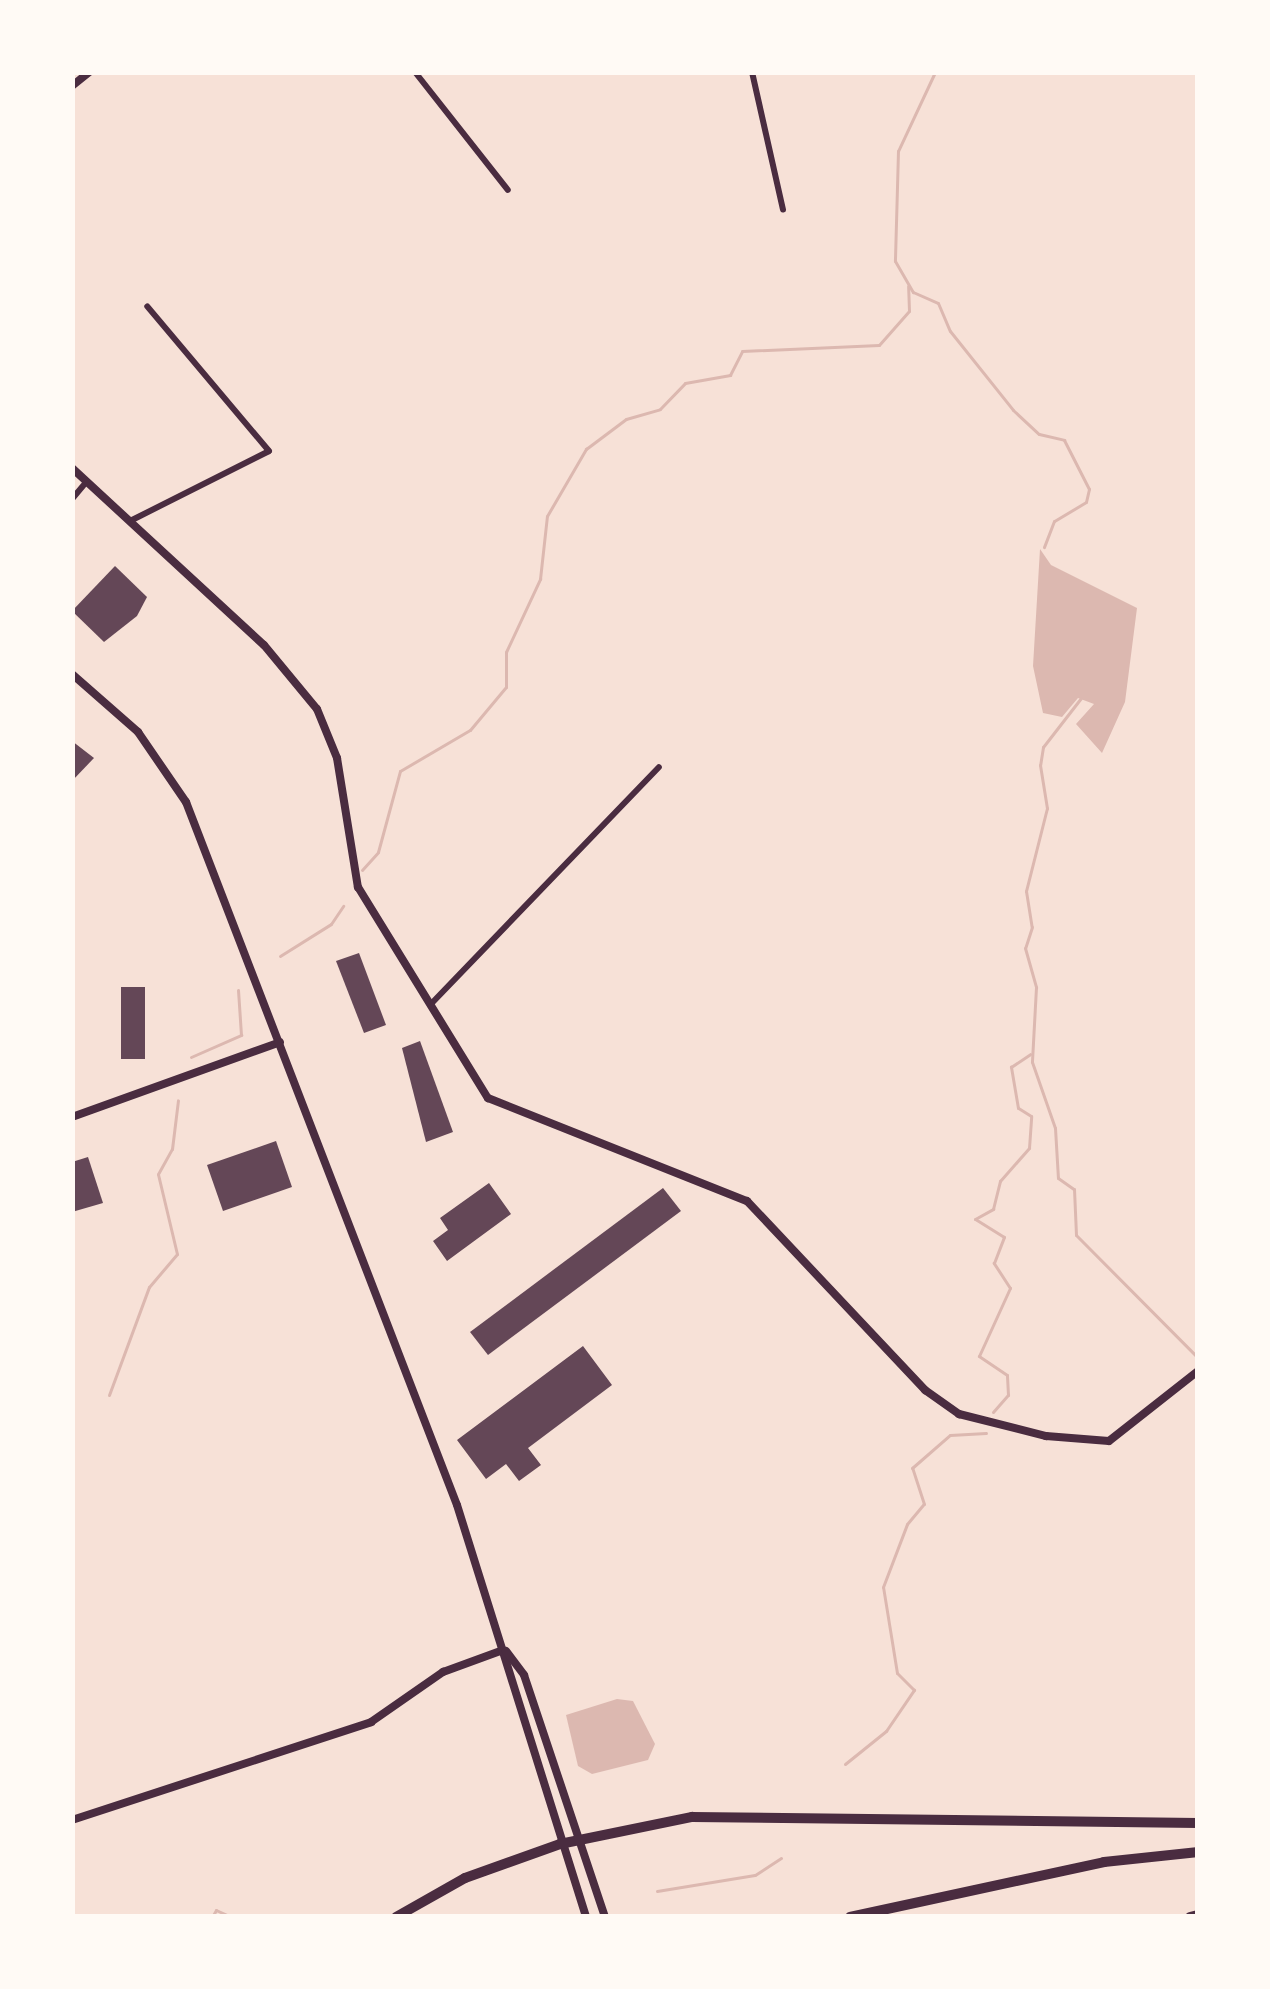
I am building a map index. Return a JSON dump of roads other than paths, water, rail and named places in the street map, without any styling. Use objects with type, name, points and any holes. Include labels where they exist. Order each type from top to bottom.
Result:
[{"type":"highway","points":[[396,1917],[465,1878],[560,1844],[692,1817],[1198,1822]]},
{"type":"highway","points":[[850,1917],[1084,1866],[1198,1852]]},
{"type":"street","points":[[72,86],[89,72]]},
{"type":"street","points":[[415,72],[508,190]]},
{"type":"street","points":[[752,72],[783,210]]},
{"type":"street","points":[[132,520],[269,452],[147,306]]},
{"type":"street","points":[[72,468],[263,645],[316,709],[337,758],[350,867],[473,1082],[501,1108],[718,1187],[767,1215],[925,1390],[959,1414],[1046,1436],[1108,1441],[1198,1371]]},
{"type":"street","points":[[72,499],[87,482]]},
{"type":"street","points":[[72,674],[138,732],[186,802],[505,1649],[560,1844],[586,1917]]},
{"type":"street","points":[[428,1007],[659,767]]},
{"type":"street","points":[[72,1118],[280,1042]]},
{"type":"street","points":[[72,1820],[370,1722],[443,1672],[505,1649]]},
{"type":"street","points":[[505,1649],[524,1675],[605,1917]]},
{"type":"waterway","points":[[935,72],[898,151],[895,261],[913,292],[938,303],[950,331],[1013,410],[1039,434],[1064,440],[1089,489],[1086,502],[1054,521],[1044,547]]},
{"type":"waterway","points":[[362,870],[378,852],[400,771],[470,730],[506,687],[506,652],[540,579],[547,516],[586,449],[626,419],[660,409],[685,383],[730,375],[742,351],[879,345],[909,311],[908,286]]},
{"type":"waterway","points":[[1081,698],[1043,747],[1040,765],[1047,808],[1026,891],[1032,927],[1025,948],[1036,987],[1032,1062],[1055,1128],[1058,1178],[1074,1189],[1076,1235],[1195,1355]]},
{"type":"waterway","points":[[280,956],[331,924],[343,906]]},
{"type":"waterway","points":[[191,1057],[241,1035],[238,990]]},
{"type":"waterway","points":[[993,1412],[1008,1395],[1007,1375],[979,1356],[1010,1288],[994,1263],[1004,1237],[975,1219],[993,1209],[1000,1181],[1029,1148],[1031,1116],[1018,1108],[1011,1067],[1030,1054]]},
{"type":"waterway","points":[[109,1395],[149,1287],[177,1254],[158,1174],[172,1149],[178,1100]]},
{"type":"waterway","points":[[845,1764],[886,1731],[914,1690],[897,1673],[883,1587],[907,1524],[924,1504],[912,1468],[950,1435],[986,1433]]},
{"type":"waterway","points":[[657,1891],[755,1875],[781,1858]]},
{"type":"waterway","points":[[212,1917],[216,1910],[231,1917]]}]
